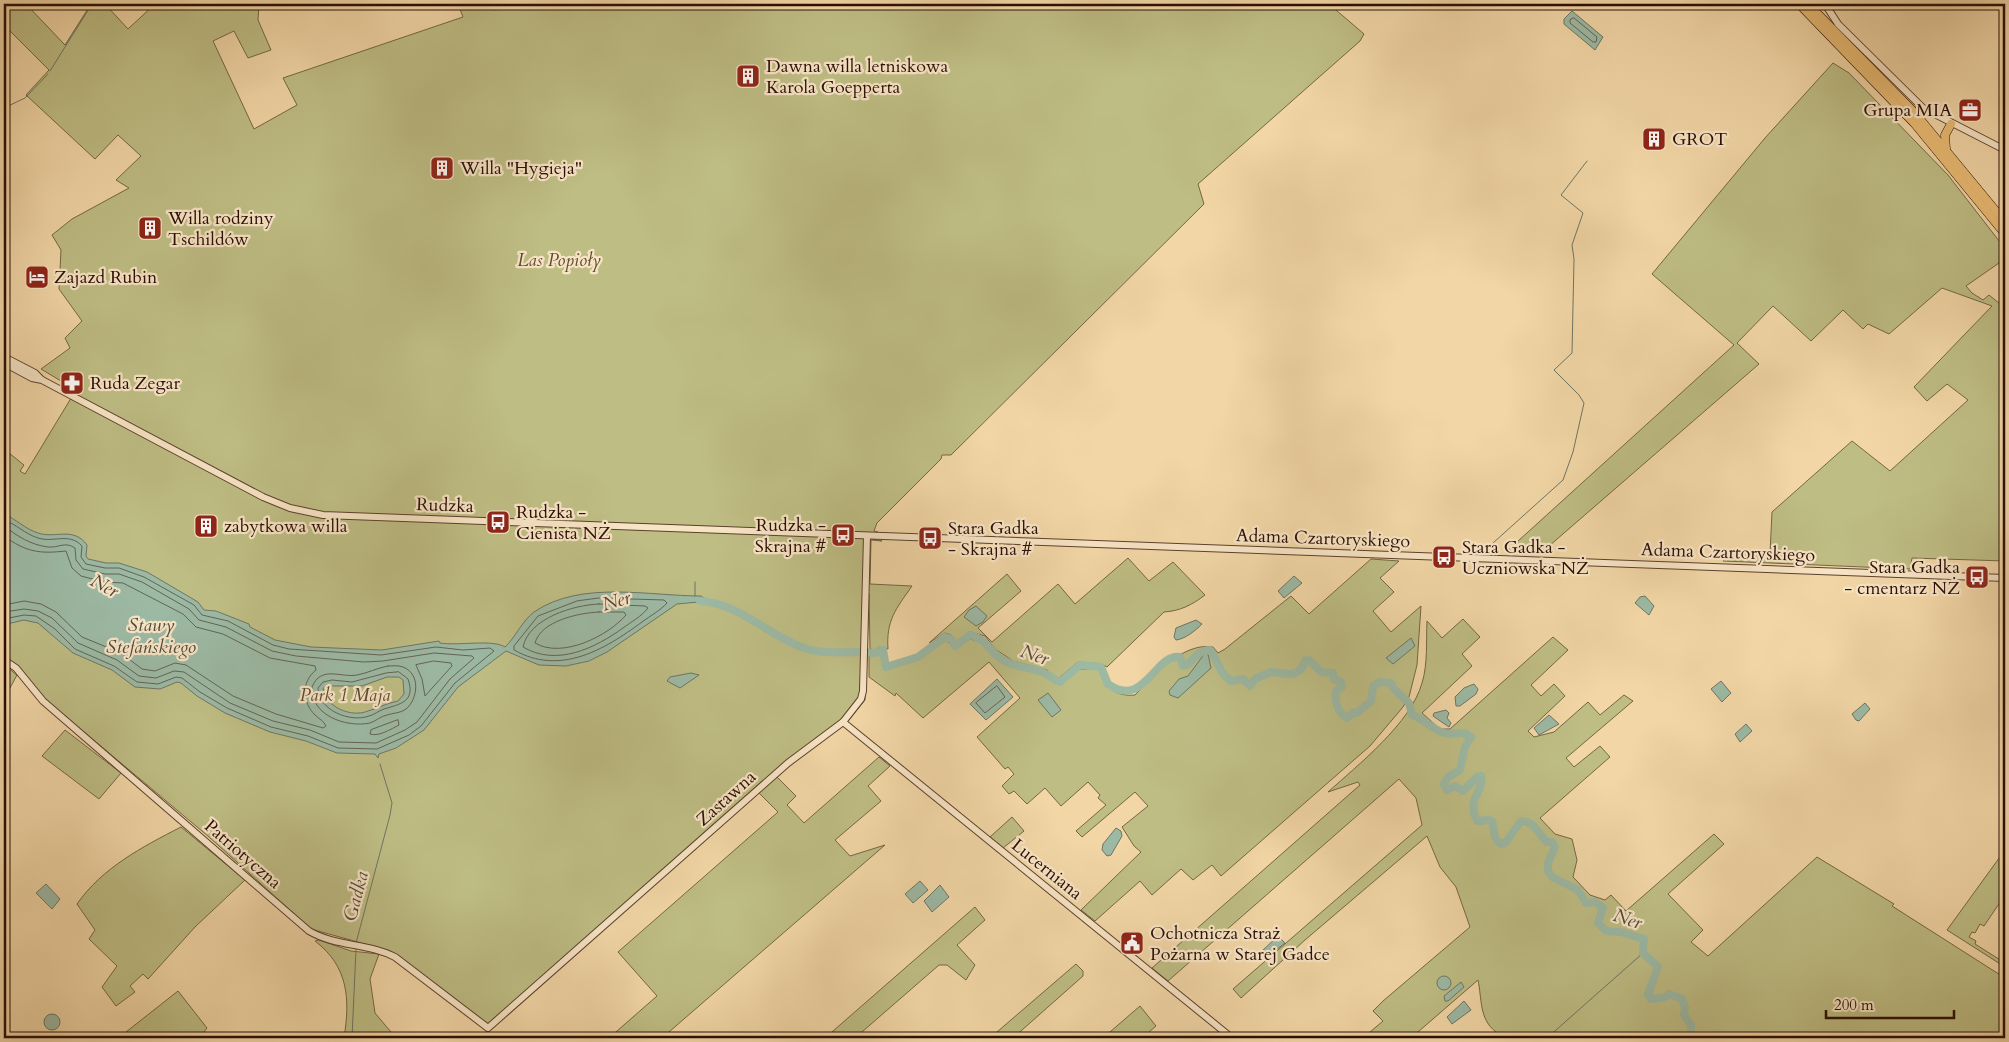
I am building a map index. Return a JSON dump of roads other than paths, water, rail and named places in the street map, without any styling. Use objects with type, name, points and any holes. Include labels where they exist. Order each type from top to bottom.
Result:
[{"type":"main road","points":[[1799,4],[1914,123],[2005,234]]},
{"type":"main road","points":[[1808,4],[1915,113],[2005,222]]},
{"type":"main road","points":[[1946,150],[1945,135],[1952,124]]},
{"type":"street","points":[[1824,4],[1838,24],[1918,103],[1952,124],[2005,150]]},
{"type":"street","name":"Rudzka","points":[[4,357],[35,373],[42,380]]},
{"type":"street","name":"Rudzka","points":[[4,363],[32,378],[42,380],[263,498],[307,513],[344,517],[880,536]]},
{"type":"street","name":"Zastawna","points":[[488,1028],[788,763],[843,722],[862,696],[867,536]]},
{"type":"street","name":"Adama Czartoryskiego","points":[[880,536],[2005,578]]},
{"type":"street","name":"Patriotyczna","points":[[4,660],[16,668],[43,702],[296,920],[319,937],[384,951],[396,957],[488,1028]]},
{"type":"street","name":"Lucerniana","points":[[843,722],[1232,1038]]},
{"type":"water","points":[[1572,11],[1603,37],[1595,50],[1564,24],[1564,19]]},
{"type":"water","name":"Stawy Stefańskiego","points":[[4,514],[38,533],[70,534],[76,536],[87,545],[86,556],[88,559],[106,563],[119,563],[147,572],[198,602],[204,610],[216,611],[249,624],[250,627],[275,640],[311,647],[382,650],[439,641],[440,643],[447,644],[492,643],[505,647],[534,612],[552,602],[572,596],[615,592],[701,596],[709,601],[677,604],[607,652],[589,661],[566,666],[539,665],[506,651],[458,687],[424,730],[396,748],[379,754],[378,758],[375,754],[337,753],[306,741],[270,732],[225,713],[197,696],[181,683],[177,682],[160,689],[135,687],[112,670],[73,653],[38,623],[24,620],[4,623]],"holes":[[[387,677],[399,677],[403,680],[404,694],[398,701],[361,713],[347,712],[334,706],[325,695],[323,689],[325,686],[362,686]]]},
{"type":"water","points":[[1294,576],[1302,583],[1284,598],[1278,591]]},
{"type":"water","points":[[1645,596],[1654,606],[1649,615],[1635,603],[1640,597]]},
{"type":"water","points":[[976,606],[987,616],[983,622],[976,626],[964,617],[969,610]]},
{"type":"water","points":[[1196,620],[1202,624],[1190,634],[1176,640],[1174,637],[1176,628]]},
{"type":"water","points":[[1411,638],[1415,646],[1393,664],[1386,658]]},
{"type":"water","points":[[1205,653],[1208,654],[1211,668],[1178,698],[1170,695],[1169,691],[1179,679],[1188,676]]},
{"type":"water","points":[[691,673],[699,675],[680,688],[667,681],[670,677]]},
{"type":"water","points":[[997,679],[1013,697],[986,720],[970,704]]},
{"type":"water","points":[[1721,681],[1731,693],[1722,702],[1711,689]]},
{"type":"water","points":[[1474,684],[1478,689],[1476,694],[1460,706],[1456,706],[1455,697],[1464,688]]},
{"type":"water","points":[[1048,693],[1061,710],[1052,717],[1038,700]]},
{"type":"water","points":[[1865,703],[1870,709],[1859,721],[1856,720],[1852,714]]},
{"type":"water","points":[[1446,710],[1449,713],[1447,718],[1451,723],[1449,727],[1433,716],[1434,713]]},
{"type":"water","points":[[1549,715],[1559,724],[1539,735],[1534,728]]},
{"type":"water","points":[[1746,724],[1752,731],[1740,742],[1735,734]]},
{"type":"water","points":[[1116,828],[1121,831],[1122,836],[1111,855],[1107,856],[1102,850],[1103,844]]},
{"type":"water","points":[[920,881],[928,890],[913,903],[905,894]]},
{"type":"water","points":[[46,884],[60,899],[52,909],[36,893]]},
{"type":"water","points":[[940,885],[949,897],[932,912],[924,901]]},
{"type":"water","points":[[1278,936],[1285,943],[1267,957],[1262,951]]},
{"type":"water","points":[[1441,976],[1447,976],[1451,983],[1447,990],[1441,990],[1437,986],[1437,980]]},
{"type":"water","points":[[1461,982],[1464,987],[1448,1001],[1445,1001],[1444,996]]},
{"type":"water","points":[[1464,1001],[1471,1010],[1452,1024],[1447,1017]]},
{"type":"water","points":[[52,1014],[58,1016],[60,1022],[58,1028],[52,1030],[46,1028],[44,1022],[46,1016]]},
{"type":"waterway","points":[[50,71],[92,4]]},
{"type":"waterway","points":[[4,108],[25,98],[48,74]]},
{"type":"waterway","points":[[1483,552],[1563,480],[1573,452],[1584,403],[1579,395],[1554,370],[1572,353],[1574,259],[1572,245],[1583,213],[1561,195],[1587,161]]},
{"type":"waterway","points":[[695,582],[695,596]]},
{"type":"waterway","name":"Ner","points":[[700,601],[727,607],[791,643],[804,648],[822,652],[876,653],[883,650],[886,667],[918,657],[945,637],[951,639],[955,646],[970,635],[983,641],[996,655],[1005,661],[1046,674],[1060,682],[1080,665],[1101,667],[1108,684],[1120,690],[1131,690],[1140,686],[1171,658],[1180,657],[1183,666],[1206,650],[1210,650],[1227,678],[1231,681],[1243,679],[1250,686],[1255,679],[1271,672],[1295,673],[1299,671],[1305,661],[1309,660],[1321,672],[1333,673],[1334,679],[1341,682],[1342,687],[1336,691],[1336,703],[1341,713],[1347,718],[1354,712],[1357,713],[1371,701],[1373,686],[1380,682],[1391,683],[1393,688],[1409,703],[1412,715],[1444,733],[1464,733],[1471,737],[1465,747],[1460,770],[1448,777],[1444,784],[1447,790],[1455,786],[1463,791],[1477,777],[1481,776],[1480,787],[1473,806],[1477,821],[1492,821],[1495,836],[1501,844],[1506,842],[1521,821],[1530,823],[1547,842],[1552,842],[1555,847],[1548,863],[1548,871],[1552,877],[1578,890],[1586,903],[1595,902],[1603,908],[1598,923],[1606,931],[1620,932],[1644,939],[1643,953],[1658,967],[1648,994],[1651,999],[1664,998],[1669,994],[1682,999],[1685,1008],[1684,1015],[1691,1025],[1691,1038]]},
{"type":"waterway","name":"Gadka","points":[[356,943],[392,803],[380,764]]},
{"type":"waterway","name":"Gadka","points":[[352,1038],[356,949]]},
{"type":"waterway","points":[[1547,1038],[1643,953]]},
{"type":"place","name":"Dawna willa letniskowa Karola Goepperta","points":[[748,76]]},
{"type":"place","name":"Grupa MIA","points":[[1970,110]]},
{"type":"place","name":"GROT","points":[[1654,139]]},
{"type":"place","name":"Willa \"Hygieja\"","points":[[442,168]]},
{"type":"place","name":"Willa rodziny Tschildów","points":[[150,228]]},
{"type":"place","name":"Zajazd Rubin","points":[[37,277]]},
{"type":"place","name":"Ruda Zegar","points":[[72,383]]},
{"type":"place","name":"Rudzka - Cienista NŻ","points":[[498,522]]},
{"type":"place","name":"zabytkowa willa","points":[[206,526]]},
{"type":"place","name":"Rudzka - Skrajna #","points":[[843,535]]},
{"type":"place","name":"Stara Gadka - Skrajna #","points":[[930,538]]},
{"type":"place","name":"Stara Gadka - Uczniowska NŻ","points":[[1444,557]]},
{"type":"place","name":"Stara Gadka - cmentarz NŻ","points":[[1977,577]]},
{"type":"place","name":"Ochotnicza Straż Pożarna w Starej Gadce","points":[[1132,943]]},
{"type":"park label","name":"Las Popioły","points":[[559,260]]},
{"type":"park label","name":"Park 1 Maja","points":[[345,695]]}]
